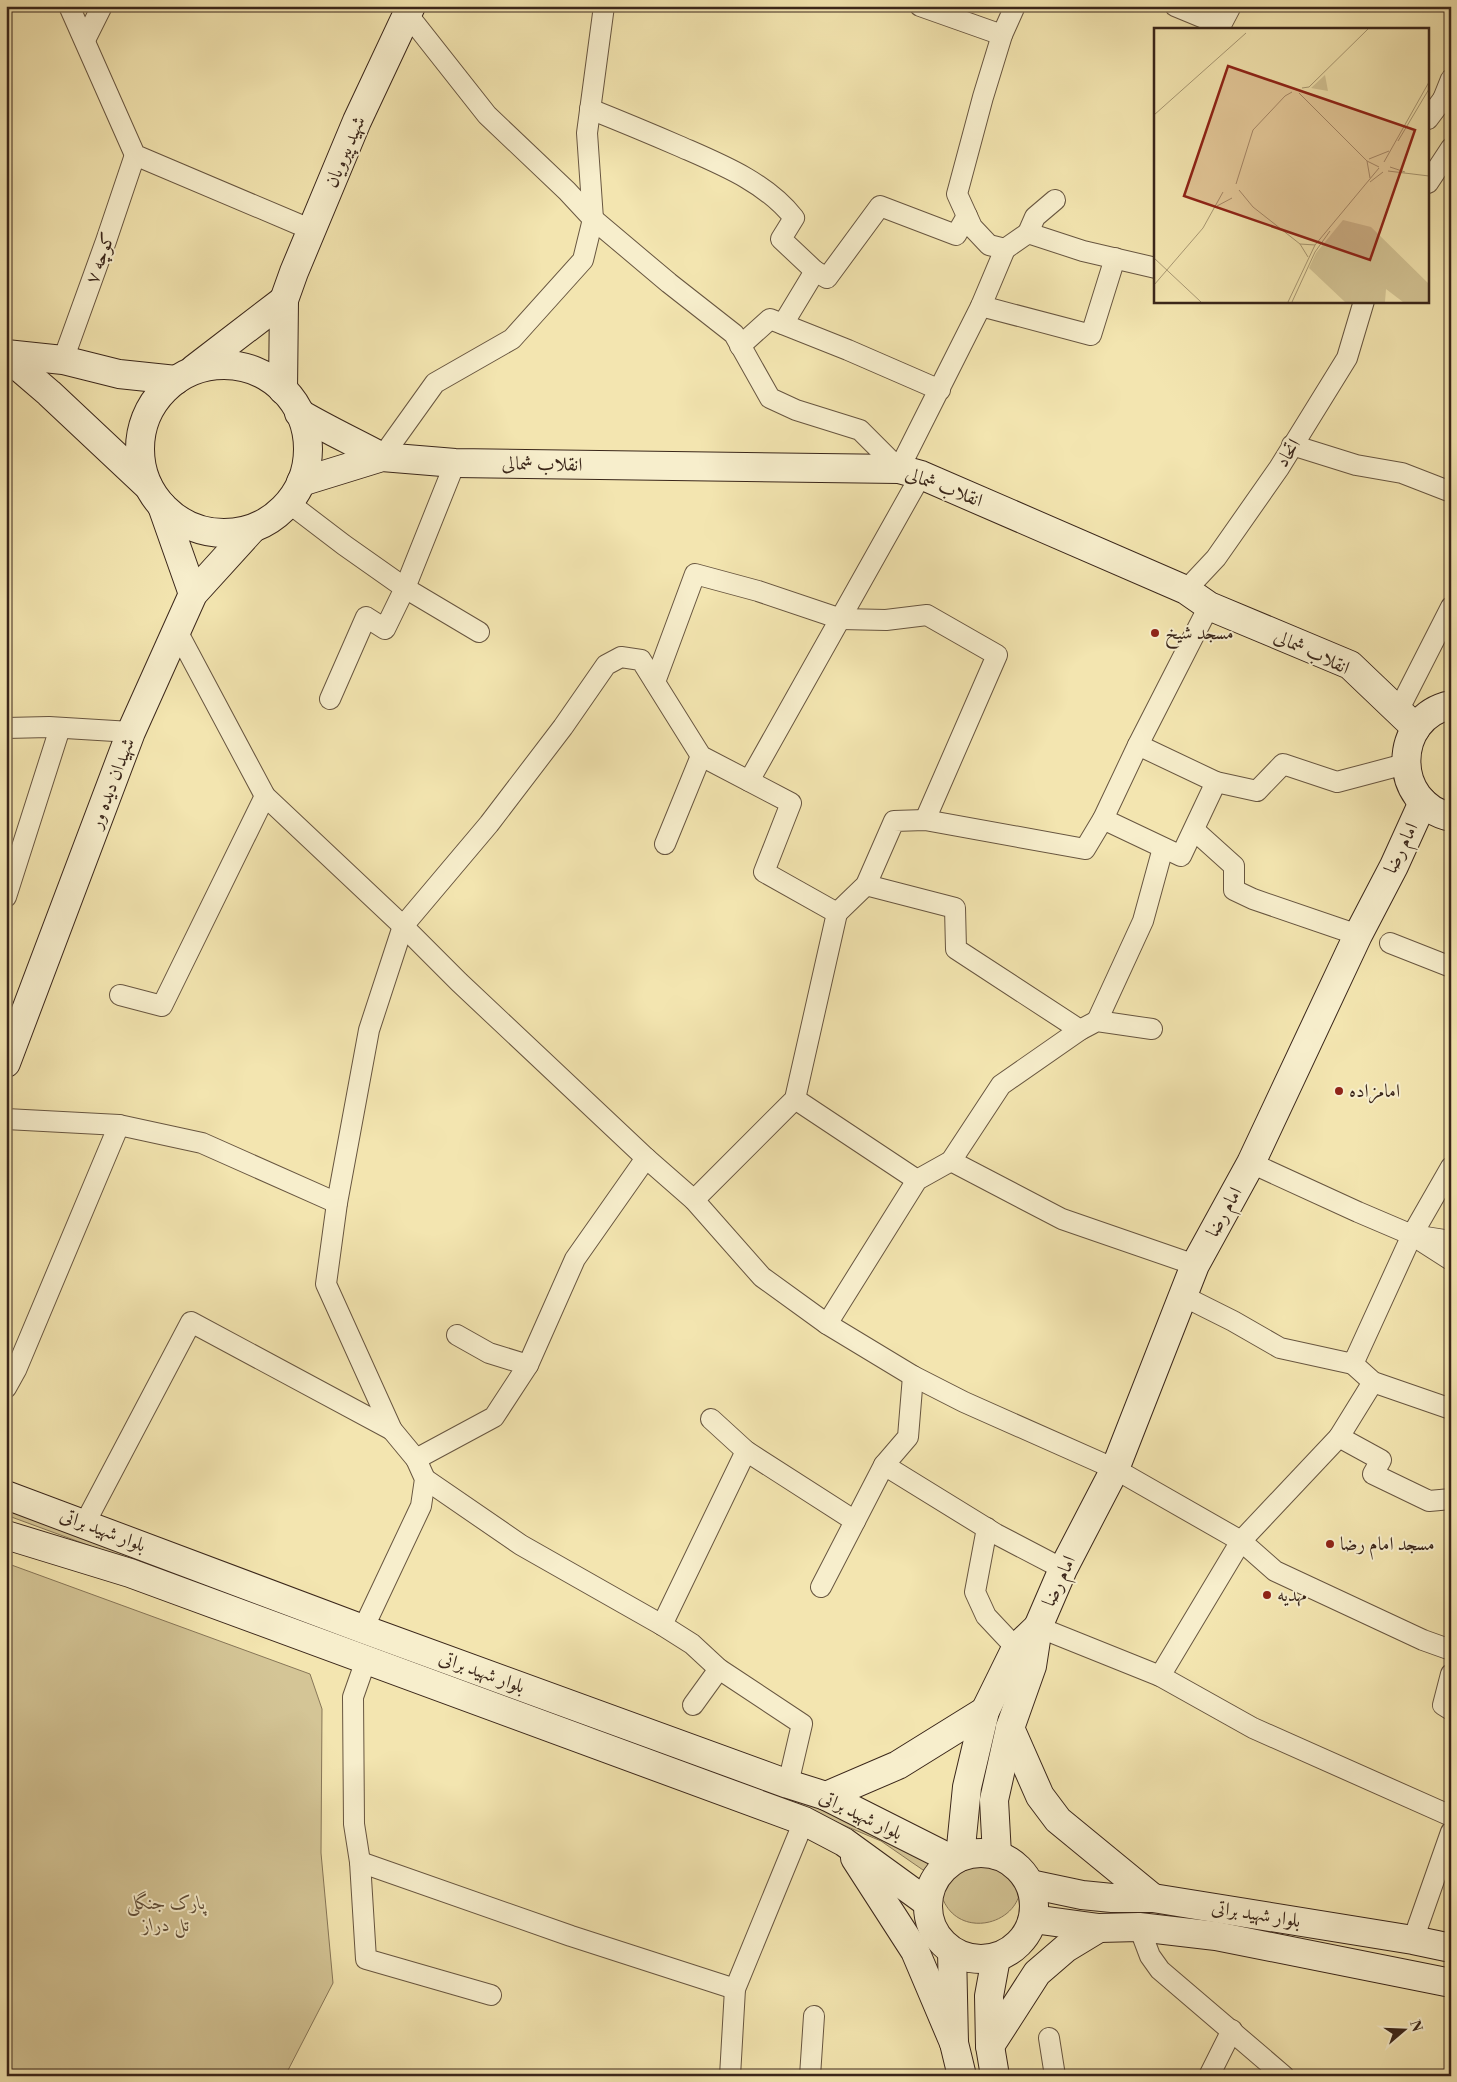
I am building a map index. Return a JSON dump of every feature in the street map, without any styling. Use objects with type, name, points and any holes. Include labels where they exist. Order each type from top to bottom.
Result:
[{"type":"main road","name":"شهید پیرویان","points":[[284,300],[294,272],[406,9]]},
{"type":"main road","points":[[194,594],[141,463],[140,440],[146,417],[158,396],[284,300]]},
{"type":"main road","points":[[283,390],[284,300]]},
{"type":"main road","points":[[6,355],[63,360],[119,374],[183,376],[214,366],[239,366],[262,374],[283,390],[299,413],[306,435],[307,459],[295,492],[272,518],[252,529],[228,534],[204,531],[181,522],[49,393],[6,355]]},
{"type":"main road","points":[[299,413],[382,457]]},
{"type":"main road","points":[[295,492],[382,457]]},
{"type":"main road","name":"انقلاب شمالی","points":[[382,457],[455,463],[910,472],[1186,590],[1209,606],[1350,665],[1407,719]]},
{"type":"main road","name":"شهیدان دیده ور","points":[[8,1052],[130,732],[194,594],[252,529]]},
{"type":"main road","points":[[1451,704],[1439,707],[1426,717],[1407,719],[1409,740],[1405,764],[1413,788],[1423,802],[1434,810],[1451,817]]},
{"type":"main road","name":"امام رضا","points":[[997,1855],[994,1800],[1010,1728],[1032,1666],[1038,1627],[1063,1569],[1115,1468],[1195,1265],[1251,1163],[1423,802]]},
{"type":"main road","name":"بلوار شهید براتی","points":[[6,1495],[85,1523],[362,1629],[788,1784],[826,1796],[957,1859]]},
{"type":"main road","name":"بلوار شهید براتی","points":[[6,1535],[130,1573],[804,1821],[844,1842],[928,1904]]},
{"type":"main road","name":"امام رضا","points":[[957,1859],[967,1787],[985,1711],[1016,1648],[1038,1627]]},
{"type":"main road","points":[[826,1796],[898,1765],[985,1711]]},
{"type":"main road","points":[[1010,1728],[1040,1796],[1058,1820],[1153,1898]]},
{"type":"main road","points":[[844,1842],[915,1951],[954,2043],[962,2076]]},
{"type":"main road","points":[[982,1852],[997,1855],[1011,1861],[1022,1871],[1030,1884],[1035,1899],[1033,1919],[1030,1929],[1022,1942],[1010,1952],[996,1958],[974,1959],[952,1951],[941,1941],[933,1928],[928,1913],[928,1904],[933,1883],[942,1870],[957,1859],[982,1852]]},
{"type":"main road","name":"بلوار شهید براتی","points":[[1030,1884],[1102,1897],[1153,1898],[1413,1940],[1451,1948]]},
{"type":"main road","name":"بلوار شهید براتی","points":[[1033,1919],[1099,1928],[1139,1928],[1216,1936],[1451,1983]]},
{"type":"main road","points":[[990,2046],[1037,1973],[1066,1948],[1099,1928]]},
{"type":"main road","points":[[952,1951],[954,2043]]},
{"type":"main road","points":[[995,2076],[990,2046],[989,1996],[996,1958]]},
{"type":"street","points":[[69,6],[135,155],[312,230]]},
{"type":"street","points":[[85,40],[102,6]]},
{"type":"street","points":[[382,457],[435,383],[512,339],[583,260],[592,219],[587,133],[604,6]]},
{"type":"street","points":[[920,6],[1002,35]]},
{"type":"street","points":[[1004,249],[989,245],[972,227],[957,194],[982,97],[1002,35],[1015,6]]},
{"type":"street","points":[[1175,6],[1224,27],[1231,6]]},
{"type":"street","points":[[406,9],[487,114],[567,191],[592,219],[669,284],[734,334],[770,398],[796,410],[860,430],[910,472]]},
{"type":"street","points":[[1430,117],[1447,100],[1451,79]]},
{"type":"street","points":[[590,109],[728,167],[769,194],[785,206],[794,218],[781,239],[815,271],[827,278],[880,206],[956,235],[967,216]]},
{"type":"street","points":[[1430,180],[1451,148]]},
{"type":"street","name":"کوچه ۷","points":[[63,360],[135,155]]},
{"type":"street","points":[[749,781],[841,620],[910,472],[940,390],[981,306],[1004,249],[1028,233],[1035,217],[1055,200]]},
{"type":"street","points":[[1028,233],[1154,268]]},
{"type":"street","points":[[981,306],[1091,335],[1115,258]]},
{"type":"street","points":[[783,324],[815,271]]},
{"type":"street","name":"اتحاد","points":[[1186,590],[1216,558],[1292,445],[1347,358],[1364,302]]},
{"type":"street","points":[[740,346],[770,319],[940,390]]},
{"type":"street","points":[[1292,445],[1356,465],[1402,473],[1451,492]]},
{"type":"street","points":[[330,699],[366,617],[385,629],[405,588],[455,463]]},
{"type":"street","points":[[295,492],[344,545],[405,588],[479,632]]},
{"type":"street","points":[[655,682],[695,574],[758,591],[841,620],[886,620],[927,615],[998,655],[925,820]]},
{"type":"street","points":[[694,1200],[795,1098],[837,913],[866,885],[884,849],[894,821],[925,820],[1085,849],[1103,819],[1138,745],[1209,606]]},
{"type":"street","points":[[1407,719],[1451,607]]},
{"type":"street","points":[[177,631],[265,796],[646,1158],[694,1200],[762,1277],[827,1324],[913,1376],[964,1402],[1115,1468],[1241,1541],[1275,1571],[1424,1640],[1451,1650]]},
{"type":"street","points":[[788,1784],[802,1724],[719,1669],[692,1644],[521,1545],[425,1479],[416,1459],[392,1430],[326,1284],[337,1203],[369,1030],[403,926],[489,824],[564,727],[606,665],[621,657],[641,660],[701,756],[791,803],[764,872],[837,913]]},
{"type":"street","points":[[6,728],[60,728],[130,732]]},
{"type":"street","points":[[6,897],[60,728]]},
{"type":"street","points":[[1138,745],[1216,782],[1257,791],[1283,764],[1337,782],[1405,764]]},
{"type":"street","points":[[665,844],[701,756]]},
{"type":"street","points":[[1103,819],[1181,856],[1216,782]]},
{"type":"street","points":[[120,995],[162,1006],[265,796]]},
{"type":"street","points":[[1194,830],[1234,866],[1234,890],[1253,899],[1358,935]]},
{"type":"street","points":[[827,1324],[917,1180],[951,1161],[1001,1085],[1088,1026],[1143,921],[1163,848]]},
{"type":"street","points":[[866,885],[956,908],[956,949],[1088,1026],[1152,1029]]},
{"type":"street","points":[[1390,943],[1451,967]]},
{"type":"street","points":[[795,1098],[917,1180]]},
{"type":"street","points":[[6,1119],[119,1125],[202,1143],[337,1203]]},
{"type":"street","points":[[6,1388],[16,1370],[119,1125]]},
{"type":"street","points":[[416,1459],[494,1416],[528,1365],[575,1259],[646,1158]]},
{"type":"street","points":[[951,1161],[1062,1219],[1195,1265]]},
{"type":"street","points":[[1251,1163],[1412,1235],[1451,1260]]},
{"type":"street","points":[[1353,1364],[1412,1235],[1451,1166]]},
{"type":"street","points":[[1412,1235],[1451,1241]]},
{"type":"street","points":[[1183,1296],[1233,1321],[1280,1348],[1353,1364],[1373,1382],[1451,1409]]},
{"type":"street","points":[[85,1523],[191,1322],[392,1430]]},
{"type":"street","points":[[457,1335],[489,1353],[528,1365]]},
{"type":"street","points":[[821,1587],[884,1465],[908,1437],[913,1376]]},
{"type":"street","points":[[1160,1676],[1241,1541],[1339,1437],[1373,1382]]},
{"type":"street","points":[[711,1419],[746,1451],[855,1521]]},
{"type":"street","points":[[1339,1437],[1380,1460],[1373,1474],[1429,1501],[1451,1499]]},
{"type":"street","points":[[662,1625],[746,1451]]},
{"type":"street","points":[[884,1465],[987,1528],[1063,1569]]},
{"type":"street","points":[[362,1629],[421,1506],[425,1479]]},
{"type":"street","points":[[987,1528],[975,1592],[986,1616],[1016,1648]]},
{"type":"street","points":[[1038,1627],[1160,1676],[1253,1728],[1451,1816]]},
{"type":"street","points":[[366,1660],[353,1696],[354,1824],[360,1862],[366,1959],[492,1995]]},
{"type":"street","points":[[694,1705],[719,1669]]},
{"type":"street","points":[[1451,1674],[1443,1705],[1451,1710]]},
{"type":"street","points":[[730,2076],[735,1989],[804,1821]]},
{"type":"street","points":[[1413,1940],[1451,1832]]},
{"type":"street","points":[[360,1862],[571,1936],[735,1989]]},
{"type":"street","points":[[1139,1928],[1150,1956],[1160,1970],[1284,2076]]},
{"type":"street","points":[[810,2076],[814,2016]]},
{"type":"street","points":[[1209,2076],[1232,2030]]},
{"type":"street","points":[[1050,2038],[1055,2076]]},
{"type":"green space","points":[[6,1507],[823,1805],[934,1862],[931,1868],[923,1870],[881,1841],[796,1805],[6,1515]]},
{"type":"green space","name":"پارک جنگلی تل دراز","points":[[6,1563],[310,1674],[322,1709],[321,1853],[333,1983],[285,2076],[6,2076]]},
{"type":"green space","points":[[975,1842],[989,1844],[1005,1851],[1014,1861],[1021,1887],[1016,1903],[1006,1914],[992,1921],[976,1923],[961,1919],[948,1908],[939,1884],[942,1867]]},
{"type":"place","name":"مسجد شیخ","points":[[1155,633]]},
{"type":"place","name":"امامزاده","points":[[1339,1091]]},
{"type":"place","name":"مسجد امام رضا","points":[[1330,1544]]},
{"type":"place","name":"مهدیه","points":[[1267,1595]]}]
